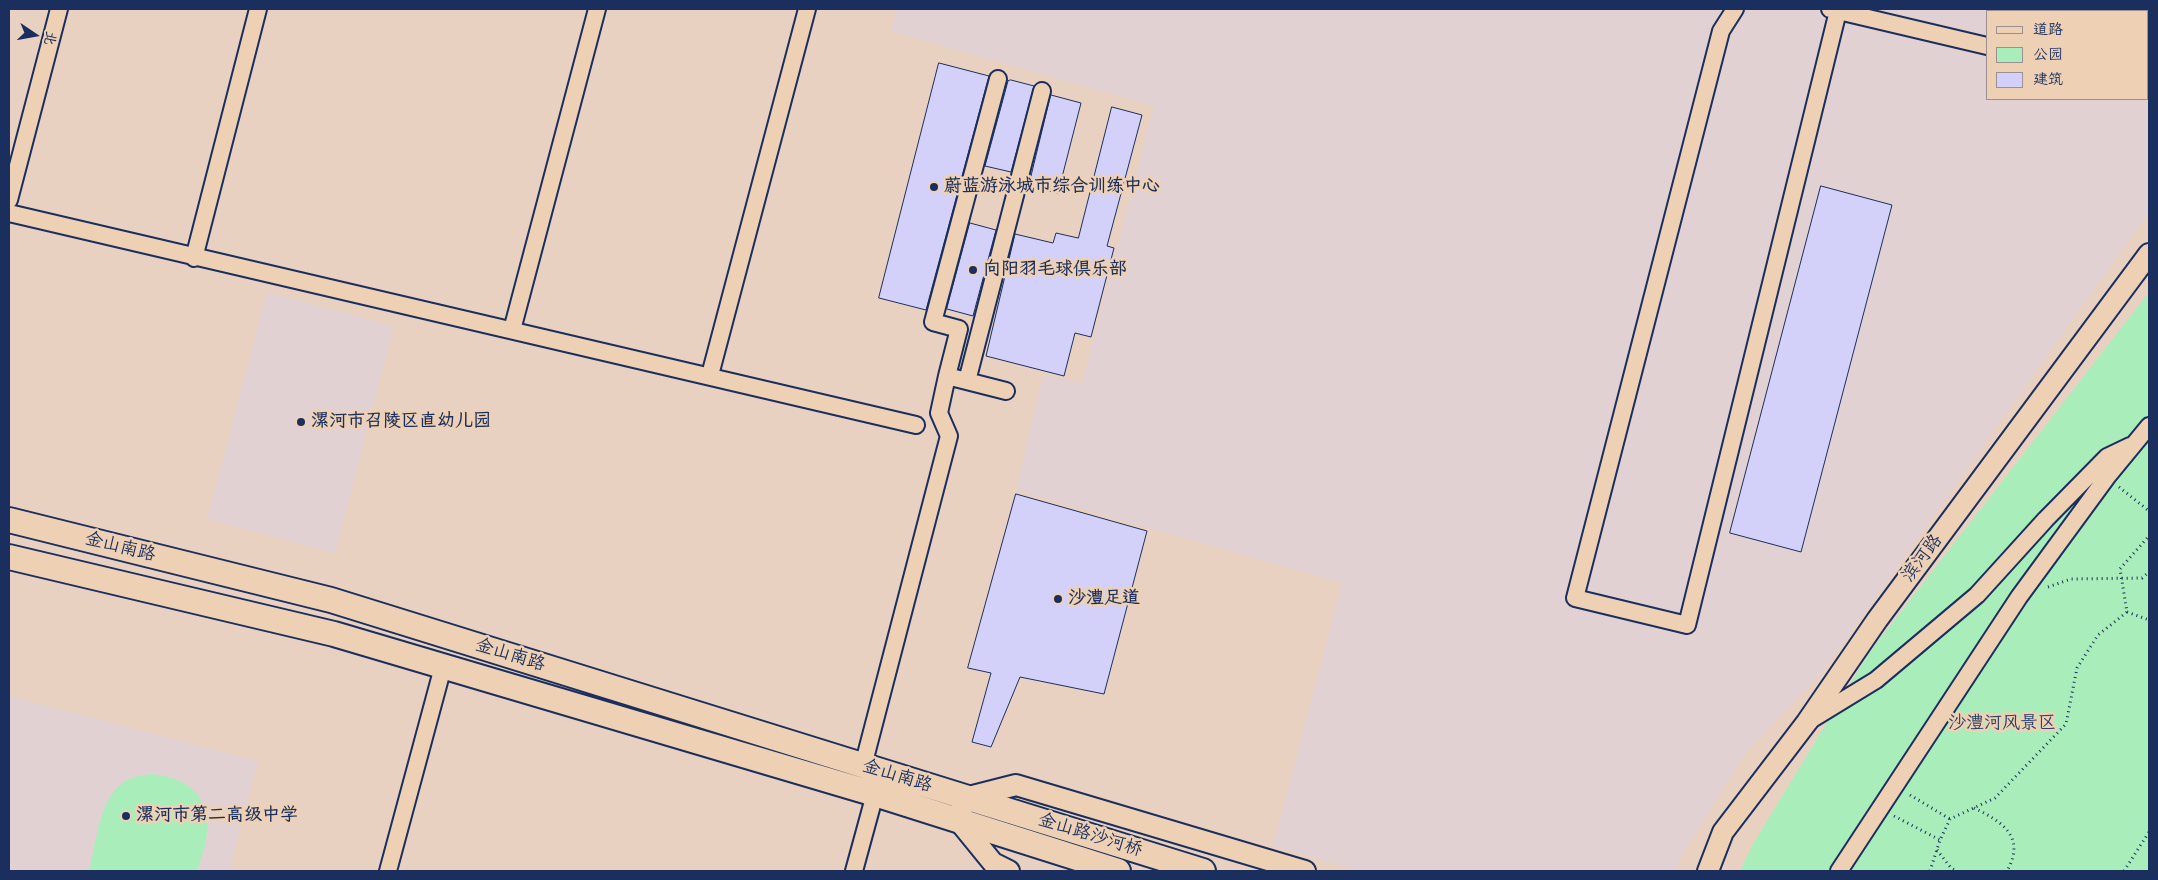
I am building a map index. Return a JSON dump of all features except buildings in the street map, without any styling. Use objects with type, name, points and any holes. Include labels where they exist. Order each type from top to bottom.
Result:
[{"type":"main road","name":"金山南路","points":[[9,520],[331,600],[863,766],[961,809],[1001,835]]},
{"type":"main road","name":"金山南路","points":[[9,557],[334,634],[874,794],[961,809],[1006,810]]},
{"type":"main road","name":"金山路沙河桥","points":[[1006,810],[1203,871]]},
{"type":"main road","name":"金山路沙河桥","points":[[1001,835],[1118,871]]},
{"type":"street","points":[[9,200],[60,9]]},
{"type":"street","points":[[194,258],[258,9]]},
{"type":"street","points":[[512,330],[597,9]]},
{"type":"street","points":[[710,375],[807,9]]},
{"type":"street","points":[[1735,9],[1721,30],[1575,598],[1687,625],[1834,10],[1986,46]]},
{"type":"street","points":[[863,766],[949,436],[939,413],[959,329],[933,322],[998,79]]},
{"type":"street","points":[[966,381],[1042,91]]},
{"type":"street","points":[[9,214],[710,375],[916,425]]},
{"type":"street","name":"滨河路","points":[[1708,871],[1723,832],[1807,722],[1877,620],[2149,254]]},
{"type":"street","points":[[947,376],[1006,391]]},
{"type":"street","points":[[1839,871],[2019,598],[2107,478],[2149,426]]},
{"type":"street","points":[[1807,722],[1876,680],[1970,602],[2107,457],[2135,444]]},
{"type":"street","points":[[388,871],[443,667]]},
{"type":"street","points":[[1009,871],[993,863],[961,809],[1016,785],[1305,871]]},
{"type":"street","points":[[854,871],[874,794]]},
{"type":"path","points":[[2107,478],[2149,511]]},
{"type":"path","points":[[2127,612],[2120,569],[2149,538]]},
{"type":"path","points":[[2019,598],[2071,579],[2142,578],[2149,572]]},
{"type":"path","points":[[2127,612],[2149,620]]},
{"type":"path","points":[[1930,871],[1936,850],[1950,819],[1995,798],[2066,724],[2077,668],[2098,635],[2127,612]]},
{"type":"path","points":[[1896,787],[1950,819]]},
{"type":"path","points":[[1973,808],[1998,820],[2014,838],[2014,858],[2007,871]]},
{"type":"path","points":[[1880,810],[1940,840]]},
{"type":"path","points":[[2124,871],[2149,832]]},
{"type":"path","points":[[1936,850],[1951,868],[1957,871]]},
{"type":"shaded area","points":[[897,9],[2149,9],[2149,212],[1823,672],[1747,751],[1684,851],[1675,871],[1361,871],[1273,846],[1342,583],[1016,490],[1043,375],[1082,383],[1154,106],[891,31]]},
{"type":"shaded area","name":"漯河市召陵区直幼儿园","points":[[267,292],[394,326],[335,553],[207,519]]},
{"type":"shaded area","name":"漯河市第二高级中学","points":[[9,696],[258,761],[229,871],[9,871]]},
{"type":"green space","name":"沙澧河风景区","points":[[2149,292],[2149,871],[1740,871],[1753,844],[1869,653]]},
{"type":"green space","points":[[150,774],[175,779],[193,790],[200,798],[207,819],[207,833],[197,871],[89,871],[100,821],[110,797],[127,780]]},
{"type":"place","name":"蔚蓝游泳城市综合训练中心","points":[[934,187]]},
{"type":"place","name":"向阳羽毛球俱乐部","points":[[973,270]]},
{"type":"place","name":"漯河市召陵区直幼儿园","points":[[301,422]]},
{"type":"place","name":"沙澧足道","points":[[1058,599]]},
{"type":"place","name":"漯河市第二高级中学","points":[[126,816]]}]
